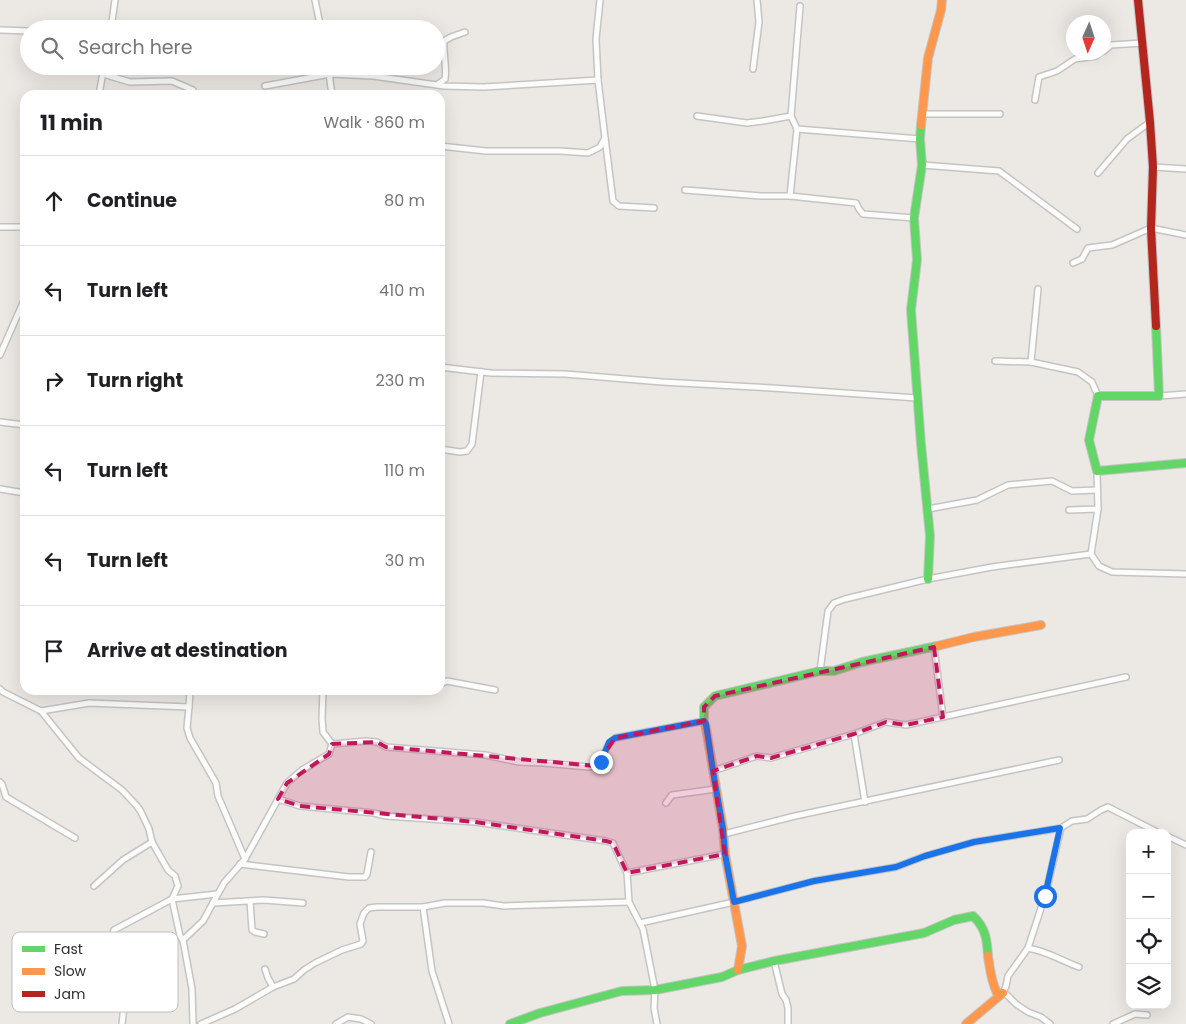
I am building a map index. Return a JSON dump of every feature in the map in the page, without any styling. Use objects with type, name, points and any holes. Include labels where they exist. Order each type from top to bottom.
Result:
[{"type":"street","points":[[112,20],[115,0]]},
{"type":"street","points":[[315,0],[319,20]]},
{"type":"street","points":[[600,0],[596,39],[598,80],[613,201],[619,206],[654,208]]},
{"type":"street","points":[[753,69],[759,22],[757,0]]},
{"type":"street","points":[[928,579],[930,536],[911,310],[916,260],[914,218],[922,165],[920,139],[922,114],[928,58],[942,0]]},
{"type":"street","points":[[1138,0],[1153,166],[1151,228],[1159,396]]},
{"type":"street","points":[[790,196],[797,129],[791,116],[800,6]]},
{"type":"street","points":[[0,30],[20,31]]},
{"type":"street","points":[[445,40],[465,32]]},
{"type":"street","points":[[1111,45],[1142,43]]},
{"type":"street","points":[[437,85],[445,79],[445,60]]},
{"type":"street","points":[[1035,100],[1039,77],[1057,71],[1074,60]]},
{"type":"street","points":[[100,90],[103,75]]},
{"type":"street","points":[[106,75],[130,82],[172,82],[193,90]]},
{"type":"street","points":[[265,86],[325,75]]},
{"type":"street","points":[[330,75],[332,90]]},
{"type":"street","points":[[352,75],[373,76],[437,85],[484,87],[598,80]]},
{"type":"street","points":[[922,114],[1000,114]]},
{"type":"street","points":[[697,116],[747,123],[791,116]]},
{"type":"street","points":[[1098,173],[1127,139],[1150,122]]},
{"type":"street","points":[[797,129],[920,139]]},
{"type":"street","points":[[445,147],[486,151],[588,153],[600,147],[605,138]]},
{"type":"street","points":[[922,165],[999,171],[1077,229]]},
{"type":"street","points":[[1153,166],[1186,168]]},
{"type":"street","points":[[685,190],[761,196],[790,196],[856,203],[863,214],[914,218]]},
{"type":"street","points":[[0,227],[20,227]]},
{"type":"street","points":[[1073,263],[1082,259],[1088,248],[1112,245],[1151,228],[1186,235]]},
{"type":"street","points":[[1031,362],[1038,289]]},
{"type":"street","points":[[0,355],[20,309]]},
{"type":"street","points":[[995,361],[1031,362],[1078,372],[1092,382],[1098,396],[1089,440],[1096,471],[1098,509],[1091,554],[1099,566],[1112,572],[1186,574]]},
{"type":"street","points":[[445,368],[492,373],[565,374],[918,398]]},
{"type":"street","points":[[445,450],[467,451],[472,444],[481,372]]},
{"type":"street","points":[[1098,396],[1186,394]]},
{"type":"street","points":[[0,422],[20,424]]},
{"type":"street","points":[[1096,471],[1186,463]]},
{"type":"street","points":[[928,509],[976,500],[1008,485],[1052,481],[1072,491],[1097,490]]},
{"type":"street","points":[[0,489],[20,492]]},
{"type":"street","points":[[1069,510],[1098,509]]},
{"type":"street","points":[[820,671],[828,611],[834,603],[928,579],[992,567],[1091,554]]},
{"type":"street","points":[[738,970],[742,946],[725,854],[724,834],[704,721],[704,707],[715,696],[820,671],[834,671],[862,662],[974,637],[1041,625]]},
{"type":"street","points":[[934,647],[943,717]]},
{"type":"street","points":[[713,771],[757,756],[771,758],[854,734],[886,722],[906,725],[1126,677]]},
{"type":"street","points":[[445,681],[495,690]]},
{"type":"street","points":[[0,688],[3,692],[41,711],[79,758],[122,790],[141,812],[149,828],[152,842],[168,870],[175,876],[178,886],[172,899],[180,936],[183,940],[192,990],[193,1024]]},
{"type":"street","points":[[190,695],[187,728],[190,738],[216,783],[218,796],[244,859]]},
{"type":"street","points":[[324,695],[323,732],[332,744]]},
{"type":"street","points":[[41,711],[89,703],[189,707]]},
{"type":"street","points":[[332,744],[377,742],[386,747],[589,768],[601,762],[609,742],[615,738],[704,721]]},
{"type":"street","points":[[854,734],[865,802]]},
{"type":"street","points":[[183,940],[204,921],[217,894],[244,859],[287,783],[302,770],[329,754],[332,744]]},
{"type":"street","points":[[724,834],[795,816],[1059,760]]},
{"type":"street","points":[[0,782],[6,797],[74,838]]},
{"type":"street","points":[[666,803],[672,795],[716,789]]},
{"type":"street","points":[[278,799],[300,806],[386,816],[476,822],[612,843],[627,873],[629,902],[643,929],[655,990],[654,1008],[658,1024]]},
{"type":"street","points":[[640,923],[734,902],[814,881],[896,867],[925,856],[974,842],[1060,828],[1072,821],[1087,819],[1108,807],[1151,829]]},
{"type":"street","points":[[966,1024],[1003,993],[1008,976],[1028,948],[1045,896],[1060,828]]},
{"type":"street","points":[[1171,838],[1186,845]]},
{"type":"street","points":[[94,886],[123,860],[152,842]]},
{"type":"street","points":[[240,864],[349,877],[365,877],[371,852]]},
{"type":"street","points":[[627,873],[725,854]]},
{"type":"street","points":[[113,932],[172,899],[217,894]]},
{"type":"street","points":[[213,903],[264,900],[303,904]]},
{"type":"street","points":[[250,901],[253,922],[252,930],[264,934]]},
{"type":"street","points":[[201,1024],[235,1009],[273,987],[294,979],[315,963],[342,950],[362,944],[360,924],[364,913],[370,908],[422,907],[445,903],[483,903],[504,906],[629,902]]},
{"type":"street","points":[[422,907],[432,971],[449,1024]]},
{"type":"street","points":[[510,1024],[540,1013],[622,991],[655,990],[722,976],[774,961],[924,933],[947,922],[973,916],[980,922],[984,931],[989,967],[997,993],[1007,995],[1016,1004],[1050,1024]]},
{"type":"street","points":[[1028,948],[1050,954],[1079,968]]},
{"type":"street","points":[[774,961],[782,994],[788,1008],[788,1024]]},
{"type":"street","points":[[265,969],[273,987]]},
{"type":"street","points":[[1113,1024],[1135,1014],[1147,1015]]},
{"type":"street","points":[[336,1024],[348,1017],[360,1019],[371,1024]]},
{"type":"highlighted area","points":[[934,647],[943,717],[906,725],[886,722],[854,734],[771,758],[757,756],[713,771],[725,854],[627,873],[613,843],[606,841],[475,822],[300,806],[278,799],[287,783],[329,754],[332,744],[377,742],[386,747],[596,766],[615,738],[704,721],[704,707],[715,696]]},
{"type":"traffic: fast","points":[[921,125],[922,165],[914,218],[917,260],[911,310],[930,536],[928,579]]},
{"type":"traffic: fast","points":[[1156,326],[1159,396],[1098,396],[1089,440],[1097,471],[1186,463]]},
{"type":"traffic: fast","points":[[706,728],[704,707],[715,696],[820,671],[834,671],[862,662],[937,646]]},
{"type":"traffic: fast","points":[[510,1024],[540,1013],[622,991],[655,990],[722,977],[738,970],[774,961],[924,933],[954,920],[973,916],[981,925],[985,934],[988,956]]},
{"type":"traffic: slow","points":[[921,125],[928,58],[942,0]]},
{"type":"traffic: slow","points":[[937,646],[1041,625]]},
{"type":"traffic: slow","points":[[706,728],[723,829],[725,854],[742,946],[738,970]]},
{"type":"traffic: slow","points":[[966,1024],[1003,993],[997,993],[991,975],[988,956]]},
{"type":"traffic: jam","points":[[1138,0],[1153,167],[1151,228],[1156,326]]},
{"type":"route","points":[[601,762],[609,742],[615,738],[704,721],[734,902],[814,881],[896,867],[925,856],[974,842],[1060,828],[1045,896]]}]
